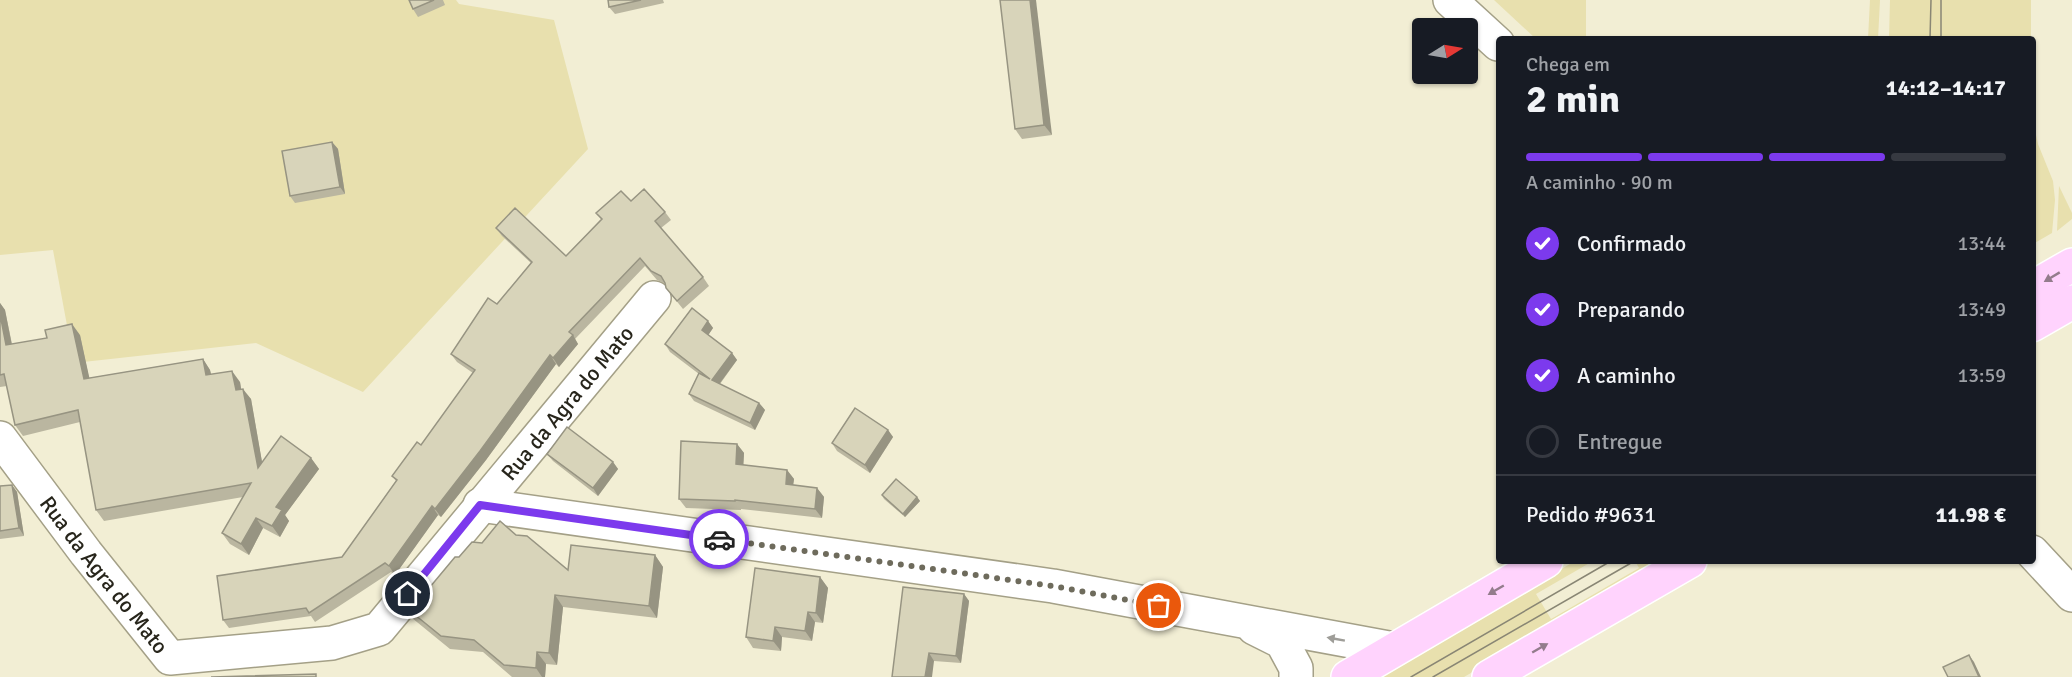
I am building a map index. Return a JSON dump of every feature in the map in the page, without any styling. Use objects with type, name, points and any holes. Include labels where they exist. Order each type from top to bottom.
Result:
[{"type":"main road","points":[[2036,286],[2072,265]]},
{"type":"main road","points":[[2036,323],[2072,302]]},
{"type":"main road","points":[[1348,677],[1541,564]]},
{"type":"main road","points":[[1489,677],[1685,564]]},
{"type":"street","points":[[1459,5],[1496,42]]},
{"type":"street","name":"Rua da Agra do Mato","points":[[0,438],[167,667],[332,643],[379,629],[654,298]]},
{"type":"street","points":[[480,505],[1053,586],[1394,649]]},
{"type":"street","points":[[2036,556],[2072,595]]},
{"type":"street","points":[[1244,623],[1281,642],[1296,668],[1296,677]]},
{"type":"shaded area","points":[[0,0],[456,0],[459,4],[554,20],[588,149],[363,392],[256,343],[74,363],[53,250],[0,255]]},
{"type":"shaded area","points":[[1494,0],[1586,0],[1586,36],[1533,36]]},
{"type":"shaded area","points":[[1870,0],[1880,0],[1878,36],[1868,36]]},
{"type":"shaded area","points":[[1890,0],[2031,0],[2031,36],[1889,36]]},
{"type":"shaded area","points":[[2036,135],[2053,181],[2055,200],[2052,233],[2036,242]]},
{"type":"shaded area","points":[[2059,186],[2072,213],[2072,219],[2057,231]]},
{"type":"shaded area","points":[[1570,564],[1588,564],[1536,594],[1551,619],[1639,568],[1637,564],[1660,564],[1464,677],[1377,677]]},
{"type":"building","points":[[409,0],[434,0],[413,9]]},
{"type":"building","points":[[608,0],[641,0],[609,7]]},
{"type":"building","points":[[1000,0],[1030,0],[1044,125],[1015,129]]},
{"type":"building","points":[[332,142],[340,187],[290,196],[282,151]]},
{"type":"building","points":[[644,189],[665,212],[655,221],[703,277],[677,301],[666,288],[661,276],[651,271],[640,258],[569,332],[573,335],[553,358],[550,355],[480,451],[435,509],[432,506],[389,566],[385,563],[309,613],[306,608],[223,620],[217,576],[342,557],[397,480],[392,476],[417,442],[421,445],[475,370],[451,354],[488,298],[497,304],[532,262],[496,228],[515,208],[566,256],[602,219],[596,213],[621,191],[631,201]]},
{"type":"building","points":[[692,308],[708,321],[702,330],[732,353],[712,380],[759,403],[750,423],[689,394],[699,373],[710,379],[665,344]]},
{"type":"building","points":[[0,314],[6,345],[47,338],[45,330],[72,324],[84,379],[203,359],[206,375],[232,371],[236,390],[243,389],[258,468],[281,436],[311,458],[276,507],[282,510],[272,526],[256,518],[241,544],[222,533],[251,483],[96,510],[78,410],[15,425],[4,374],[0,375]]},
{"type":"building","points":[[855,408],[888,430],[865,465],[832,443]]},
{"type":"building","points":[[567,427],[613,462],[593,488],[547,454]]},
{"type":"building","points":[[681,441],[737,444],[736,464],[787,470],[786,484],[817,488],[815,509],[735,500],[679,499]]},
{"type":"building","points":[[896,479],[917,497],[903,514],[882,495]]},
{"type":"building","points":[[12,485],[19,528],[0,531],[0,486]]},
{"type":"building","points":[[500,521],[516,535],[527,536],[568,570],[571,545],[655,555],[649,606],[555,595],[549,653],[537,652],[536,668],[504,665],[474,640],[441,636],[404,606],[410,599],[420,599],[455,557],[459,557],[472,542],[482,543]]},
{"type":"building","points":[[755,568],[820,577],[816,613],[808,612],[805,631],[775,627],[773,641],[746,637]]},
{"type":"building","points":[[903,587],[964,594],[956,656],[929,653],[925,677],[892,677]]},
{"type":"building","points":[[1969,655],[1979,677],[1948,677],[1943,667]]},
{"type":"building","points":[[316,674],[316,677],[211,677]]},
{"type":"tram line","points":[[1930,36],[1931,0]]},
{"type":"tram line","points":[[1941,0],[1941,36]]},
{"type":"tram line","points":[[1411,677],[1606,564]]},
{"type":"tram line","points":[[1433,677],[1629,564]]},
{"type":"way so far","points":[[719,539],[1053,586],[1159,606]]},
{"type":"route","points":[[408,594],[480,505],[719,539]]}]
